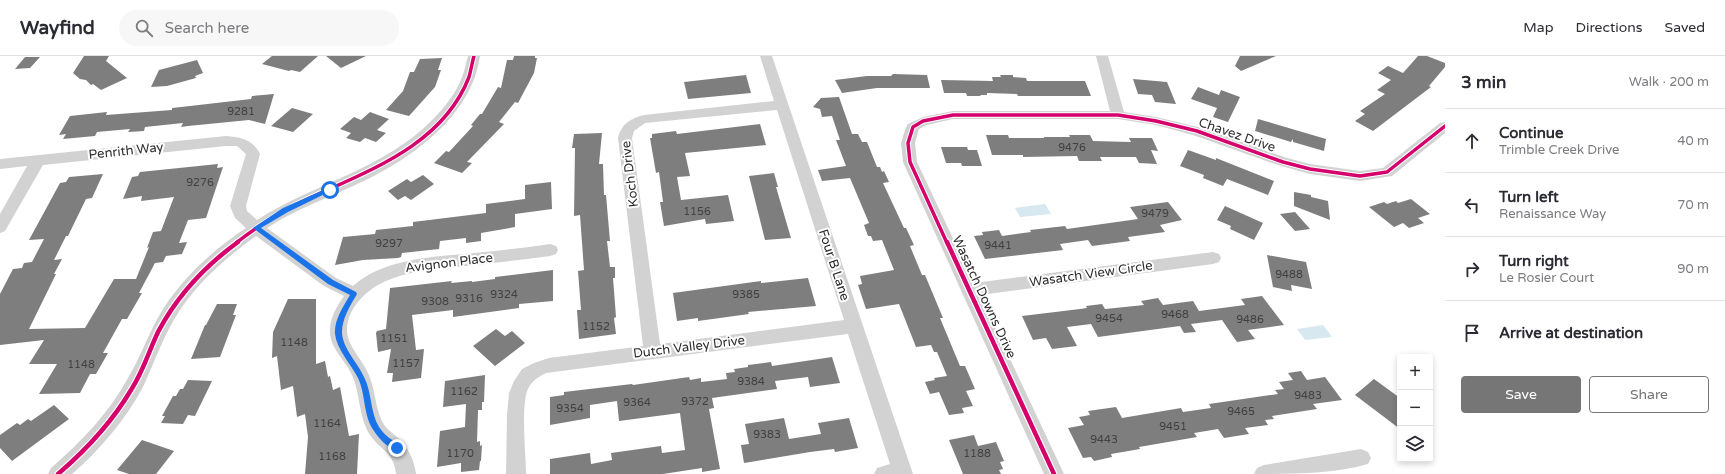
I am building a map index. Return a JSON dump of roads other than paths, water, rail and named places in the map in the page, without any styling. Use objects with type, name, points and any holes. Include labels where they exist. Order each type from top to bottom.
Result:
[{"type":"street","points":[[58,474],[93,440],[122,405],[142,370],[159,331],[184,293],[209,265],[256,228],[286,210],[378,167],[422,137],[444,115],[460,94],[470,72],[474,56]]},
{"type":"street","name":"Four B Lane","points":[[766,56],[854,326],[897,473]]},
{"type":"street","points":[[1102,56],[1118,115]]},
{"type":"street","name":"Koch Drive","points":[[652,352],[625,138],[626,131],[632,125],[644,119],[781,104]]},
{"type":"street","name":"Chavez Drive","points":[[913,127],[923,121],[953,115],[1118,115],[1156,121],[1197,131],[1283,162],[1310,169],[1360,176],[1381,174],[1392,169],[1445,126]]},
{"type":"street","name":"Wasatch Downs Drive","points":[[913,127],[908,143],[910,162],[1054,474]]},
{"type":"street","name":"Penrith Way","points":[[0,164],[226,141],[240,142],[250,147],[253,158],[239,201],[238,210],[243,217],[256,228]]},
{"type":"street","points":[[0,227],[38,160]]},
{"type":"street","points":[[256,228],[330,282],[354,294],[345,307],[340,322],[338,331],[340,341],[362,378],[372,421],[381,434],[400,452],[406,463],[406,474]]},
{"type":"street","name":"Avignon Place","points":[[354,294],[380,276],[400,269],[550,250]]},
{"type":"street","name":"Wasatch View Circle","points":[[969,290],[1213,258]]},
{"type":"street","name":"Dutch Valley Drive","points":[[516,474],[517,399],[520,387],[527,376],[537,369],[549,365],[854,326]]},
{"type":"street","points":[[1264,474],[1361,458]]}]
